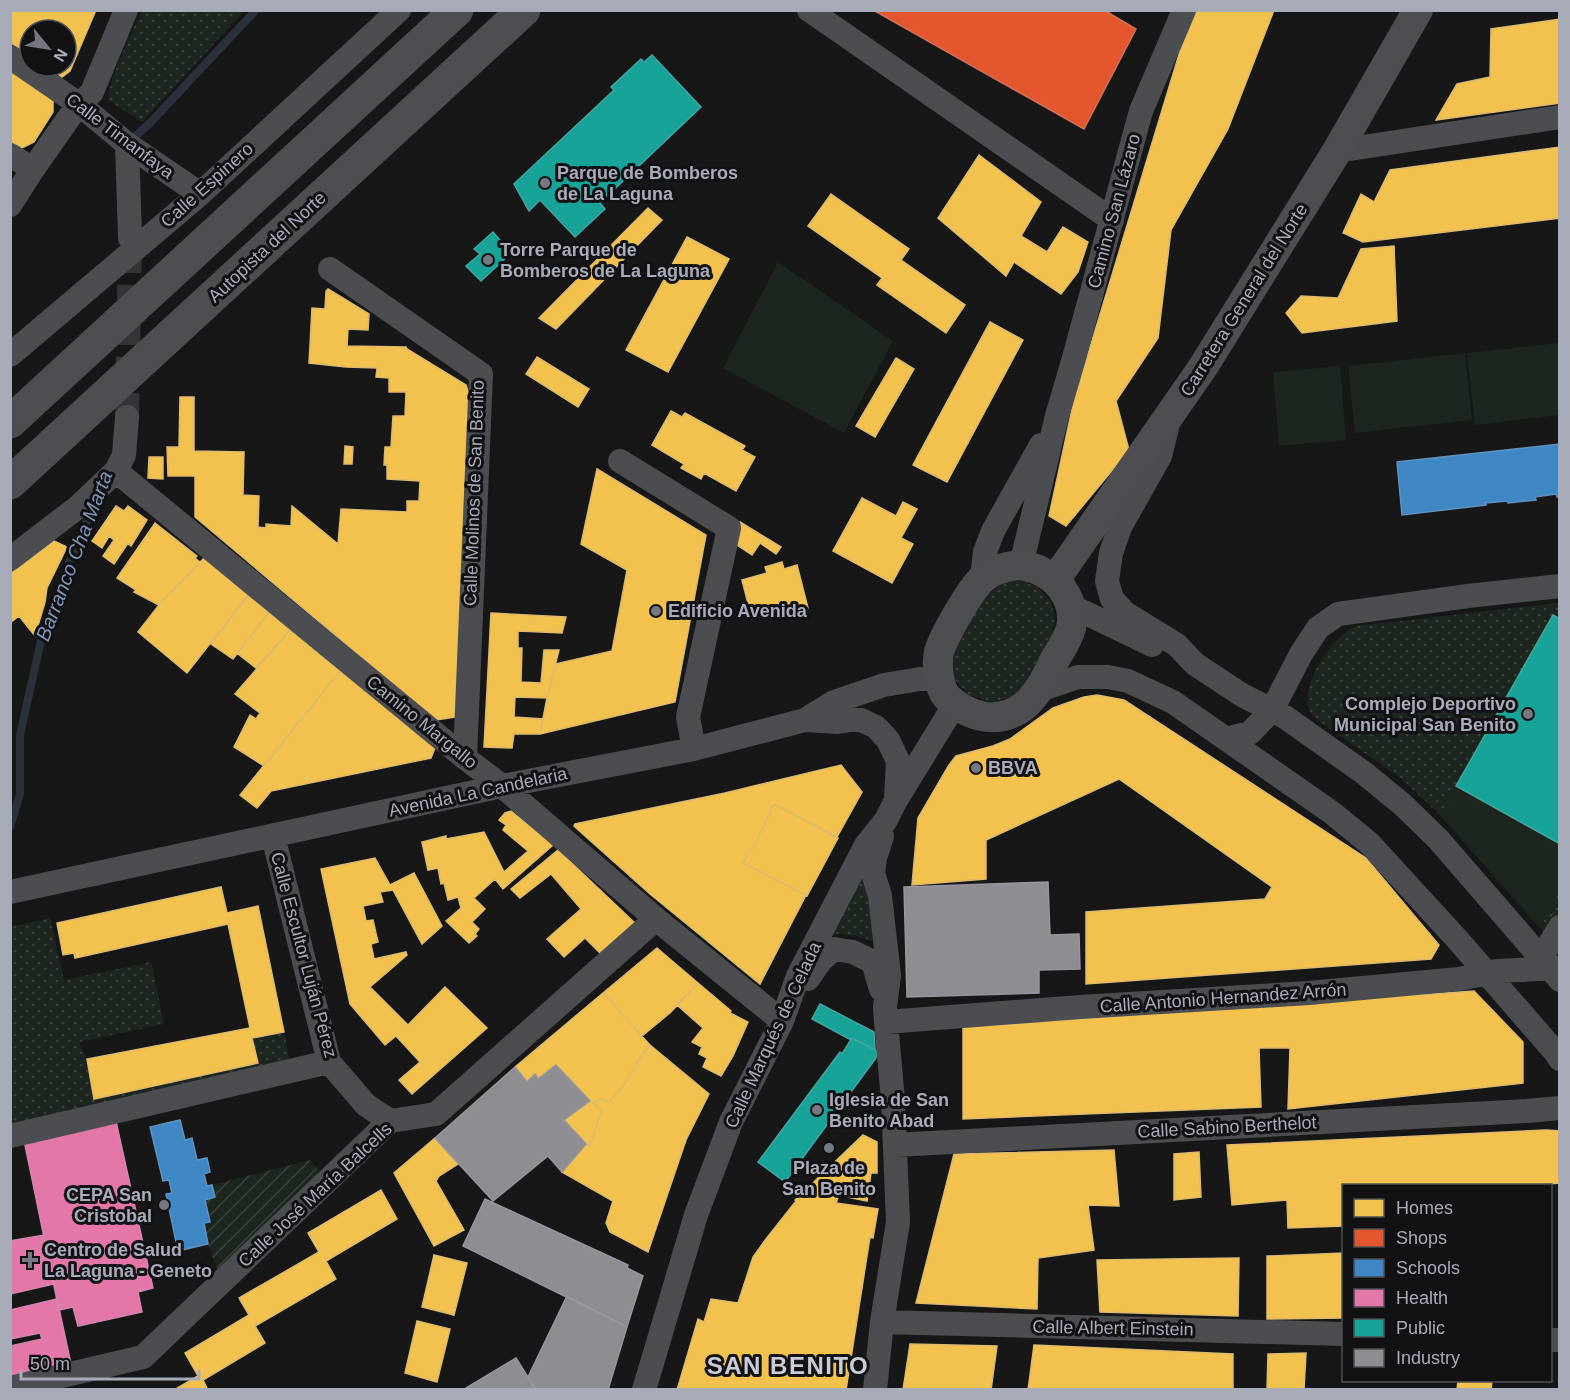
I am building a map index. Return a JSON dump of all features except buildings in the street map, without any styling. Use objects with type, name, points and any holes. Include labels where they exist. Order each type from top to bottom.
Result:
[{"type":"highway","points":[[10,422],[457,10]]},
{"type":"highway","name":"Autopista del Norte","points":[[10,483],[524,10]]},
{"type":"main road","name":"Carretera General del Norte","points":[[1055,580],[1203,367],[1337,151],[1418,10]]},
{"type":"main road","points":[[1021,565],[1042,571],[1055,580],[1065,593],[1072,608],[1071,628],[1049,671],[1025,705],[1010,714],[992,718],[972,714],[945,696],[939,679],[939,653],[945,638],[982,578],[1002,567],[1021,565]]},
{"type":"street","points":[[10,205],[73,112],[92,92],[126,10]]},
{"type":"street","name":"Calle Espinero","points":[[10,355],[200,194],[399,10]]},
{"type":"street","points":[[809,10],[1112,220]]},
{"type":"street","name":"Camino San Lázaro","points":[[1021,565],[1057,416],[1141,111],[1184,10]]},
{"type":"street","name":"Calle Timanfaya","points":[[10,57],[81,105],[127,144],[200,194]]},
{"type":"street","points":[[1337,151],[1560,117]]},
{"type":"street","points":[[127,144],[130,238]]},
{"type":"street","points":[[10,155],[33,169]]},
{"type":"street","name":"Calle Molinos de San Benito","points":[[330,269],[481,374],[465,758]]},
{"type":"street","points":[[1171,413],[1160,456],[1120,527],[1111,553],[1107,581],[1112,598],[1125,612],[1177,645],[1195,664],[1242,695],[1285,717],[1364,773],[1403,805],[1438,839],[1552,969]]},
{"type":"street","name":"Camino San Lázaro","points":[[982,578],[985,552],[993,531],[1057,416]]},
{"type":"street","points":[[10,559],[78,507],[116,471],[124,456],[127,417]]},
{"type":"street","points":[[620,461],[729,528],[688,717],[694,749]]},
{"type":"street","name":"Camino Margallo","points":[[116,471],[502,786],[656,920],[782,1022]]},
{"type":"street","points":[[1226,739],[1250,733],[1272,710],[1301,654],[1318,628],[1338,614],[1468,596],[1553,591]]},
{"type":"street","points":[[1072,608],[1153,646],[1171,657],[1195,664]]},
{"type":"street","points":[[1037,691],[1078,677],[1108,677],[1128,681],[1173,702],[1331,812],[1369,843],[1458,939],[1560,1059]]},
{"type":"street","name":"Avenida La Candelaria","points":[[10,892],[502,786],[694,749],[805,720],[834,702],[884,685],[920,679],[939,679]]},
{"type":"street","name":"Calle Marqués de Celada","points":[[644,1389],[696,1215],[731,1122],[782,1022],[798,976],[866,845],[891,810],[955,704]]},
{"type":"street","points":[[805,720],[838,722],[861,720],[876,727],[888,740],[898,761],[891,810],[875,858],[873,873],[880,896],[889,975],[885,1014]]},
{"type":"street","name":"Calle Escultor Luján Pérez","points":[[273,836],[329,1062],[366,1105],[390,1121]]},
{"type":"street","name":"Calle José María Balcells","points":[[10,1388],[143,1357],[390,1121],[436,1114],[656,920]]},
{"type":"street","points":[[1552,969],[1560,927]]},
{"type":"street","points":[[782,1022],[821,960],[834,949],[853,952],[873,962],[879,979],[885,1014],[895,1145],[898,1222],[882,1322],[875,1389]]},
{"type":"street","name":"Calle Antonio Hernandez Arrón","points":[[885,1014],[1080,1007],[1309,993],[1459,979],[1486,973],[1552,969]]},
{"type":"street","points":[[10,1137],[329,1062]]},
{"type":"street","name":"Calle Sabino Berthelot","points":[[895,1145],[1560,1108]]},
{"type":"street","name":"Calle Albert Einstein","points":[[882,1322],[1342,1334]]},
{"type":"shaded area","points":[[142,11],[244,11],[142,122],[109,101],[109,93],[121,56]]},
{"type":"shaded area","points":[[778,262],[893,341],[844,433],[723,368]]},
{"type":"shaded area","points":[[1559,343],[1559,415],[1475,425],[1467,353]]},
{"type":"shaded area","points":[[1465,353],[1472,420],[1355,433],[1348,366]]},
{"type":"shaded area","points":[[1340,366],[1346,440],[1279,446],[1273,372]]},
{"type":"shaded area","points":[[1010,581],[1022,581],[1037,587],[1050,600],[1055,616],[1052,635],[1022,688],[1011,697],[992,702],[969,695],[956,681],[951,661],[958,642],[984,594],[993,586]]},
{"type":"shaded area","points":[[1559,603],[1559,948],[1440,815],[1403,780],[1316,719],[1310,712],[1308,695],[1313,676],[1323,657],[1338,639],[1355,626]]},
{"type":"shaded area","name":"Complejo Deportivo Municipal San Benito","points":[[1553,615],[1559,619],[1559,893],[1540,928],[1440,815]]},
{"type":"shaded area","points":[[865,870],[874,941],[847,935],[830,935]]},
{"type":"shaded area","points":[[50,918],[64,980],[151,962],[164,1024],[79,1042],[87,1059],[94,1098],[257,1062],[252,1038],[284,1032],[290,1064],[11,1129],[10,927]]},
{"type":"shaded area","points":[[310,1160],[322,1174],[219,1274],[208,1244],[204,1223],[210,1221],[205,1200],[215,1197],[212,1185]]},
{"type":"waterway","name":"Barranco Cha Marta","points":[[130,141],[150,123],[256,10]]},
{"type":"waterway","name":"Barranco Cha Marta","points":[[10,827],[20,794],[20,735],[42,636],[71,558],[95,503]]},
{"type":"tunnel","points":[[127,417],[130,238]]},
{"type":"place","name":"Parque de Bomberos de La Laguna","points":[[545,183]]},
{"type":"place","name":"Torre Parque de Bomberos de La Laguna","points":[[488,260]]},
{"type":"place","name":"Edificio Avenida","points":[[656,611]]},
{"type":"place","name":"Complejo Deportivo Municipal San Benito","points":[[1528,714]]},
{"type":"place","name":"BBVA","points":[[976,768]]},
{"type":"place","name":"Iglesia de San Benito Abad","points":[[817,1110]]},
{"type":"place","name":"Plaza de San Benito","points":[[829,1148]]},
{"type":"place","name":"CEPA San Cristobal","points":[[164,1205]]},
{"type":"place","name":"Centro de Salud La Laguna - Geneto","points":[[30,1260]]},
{"type":"district","name":"SAN BENITO","points":[[788,1366]]}]
